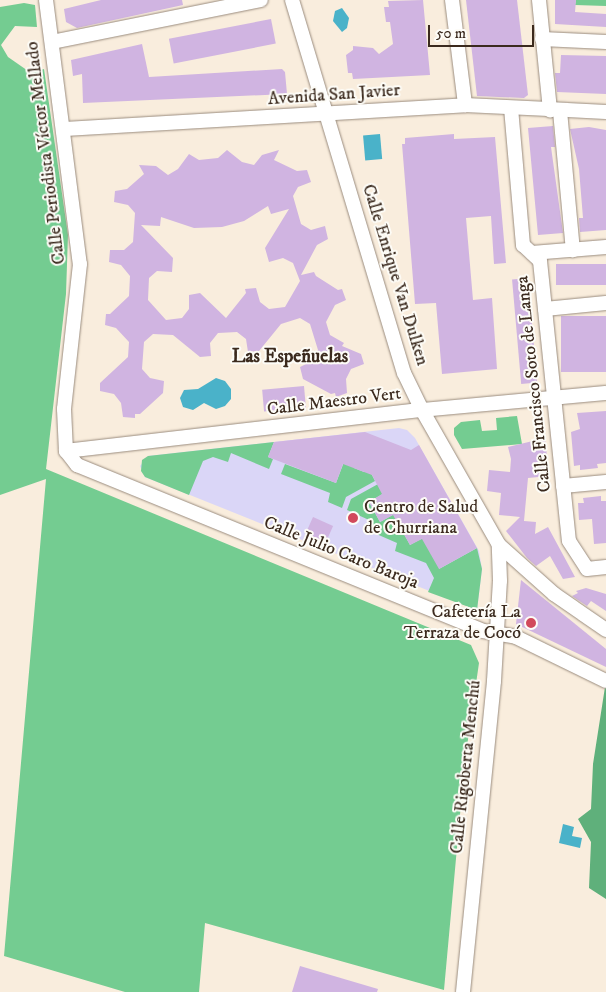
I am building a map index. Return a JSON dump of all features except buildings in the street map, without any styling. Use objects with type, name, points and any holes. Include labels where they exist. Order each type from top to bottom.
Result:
[{"type":"street","name":"Calle Periodista Víctor Mellado","points":[[46,0],[80,264],[64,409],[66,451]]},
{"type":"street","points":[[52,42],[243,2],[261,0]]},
{"type":"street","name":"Calle Enrique Van Dulken","points":[[292,0],[404,373],[422,410],[499,545]]},
{"type":"street","points":[[452,0],[465,105]]},
{"type":"street","points":[[539,0],[542,39],[555,110],[573,250]]},
{"type":"street","points":[[542,39],[606,42]]},
{"type":"street","name":"Avenida San Javier","points":[[64,129],[326,115],[465,105],[606,112]]},
{"type":"street","name":"Calle Francisco Soto de Langa","points":[[510,108],[523,245],[540,261],[569,541],[587,569],[606,567]]},
{"type":"street","points":[[532,253],[606,247]]},
{"type":"street","points":[[544,309],[606,303]]},
{"type":"street","name":"Calle Maestro Vert","points":[[66,451],[422,410],[606,393]]},
{"type":"street","name":"Calle Julio Caro Baroja","points":[[66,451],[77,466],[473,627],[516,637],[606,681]]},
{"type":"street","points":[[562,486],[606,482]]},
{"type":"street","points":[[499,545],[554,594],[606,630]]},
{"type":"street","name":"Calle Rigoberta Menchú","points":[[463,992],[497,634],[499,545]]},
{"type":"shaded area","name":"Centro de Salud de Churriana","points":[[399,428],[407,430],[415,438],[479,551],[482,569],[477,610],[145,477],[140,466],[148,456]]},
{"type":"green space","points":[[576,0],[606,0],[606,6],[575,5]]},
{"type":"green space","points":[[24,3],[35,5],[37,27],[15,26],[1,45],[8,57],[31,73],[44,69],[68,235],[66,294],[46,469],[471,645],[479,663],[465,760],[444,990],[205,923],[199,992],[125,992],[4,956],[46,479],[0,495],[0,7]]},
{"type":"green space","points":[[517,416],[522,444],[462,449],[454,435],[454,428],[461,422],[480,420],[482,431],[497,430],[496,418]]},
{"type":"green space","points":[[274,442],[268,457],[273,459],[269,469],[231,453],[228,462],[213,457],[203,461],[189,495],[145,477],[141,471],[142,460],[148,456]]},
{"type":"green space","points":[[347,454],[357,459],[354,468],[364,472],[369,469],[375,481],[346,497],[342,508],[328,502],[330,493],[281,474],[285,464],[336,483]]},
{"type":"green space","points":[[398,473],[403,482],[369,502],[380,522],[429,495],[399,525],[410,545],[446,525],[439,569],[477,548],[482,569],[477,610],[428,592],[434,578],[426,563],[395,551],[397,543],[365,529],[369,520],[347,510],[351,499]]},
{"type":"green space","points":[[605,687],[606,899],[589,888],[591,842],[578,819],[591,809],[593,764]]},
{"type":"water","points":[[342,8],[349,18],[347,28],[342,32],[333,21],[335,11]]},
{"type":"water","points":[[380,134],[382,159],[365,160],[363,135]]},
{"type":"water","points":[[216,378],[225,381],[231,389],[231,399],[225,406],[216,409],[204,403],[193,410],[183,407],[180,398],[184,390],[198,389]]},
{"type":"water","points":[[563,824],[574,827],[572,836],[582,838],[580,848],[559,843]]},
{"type":"place","name":"Centro de Salud de Churriana","points":[[353,518]]},
{"type":"place","name":"Cafetería La Terraza de Cocó","points":[[531,623]]},
{"type":"district","name":"Las Espeñuelas","points":[[290,357]]}]
